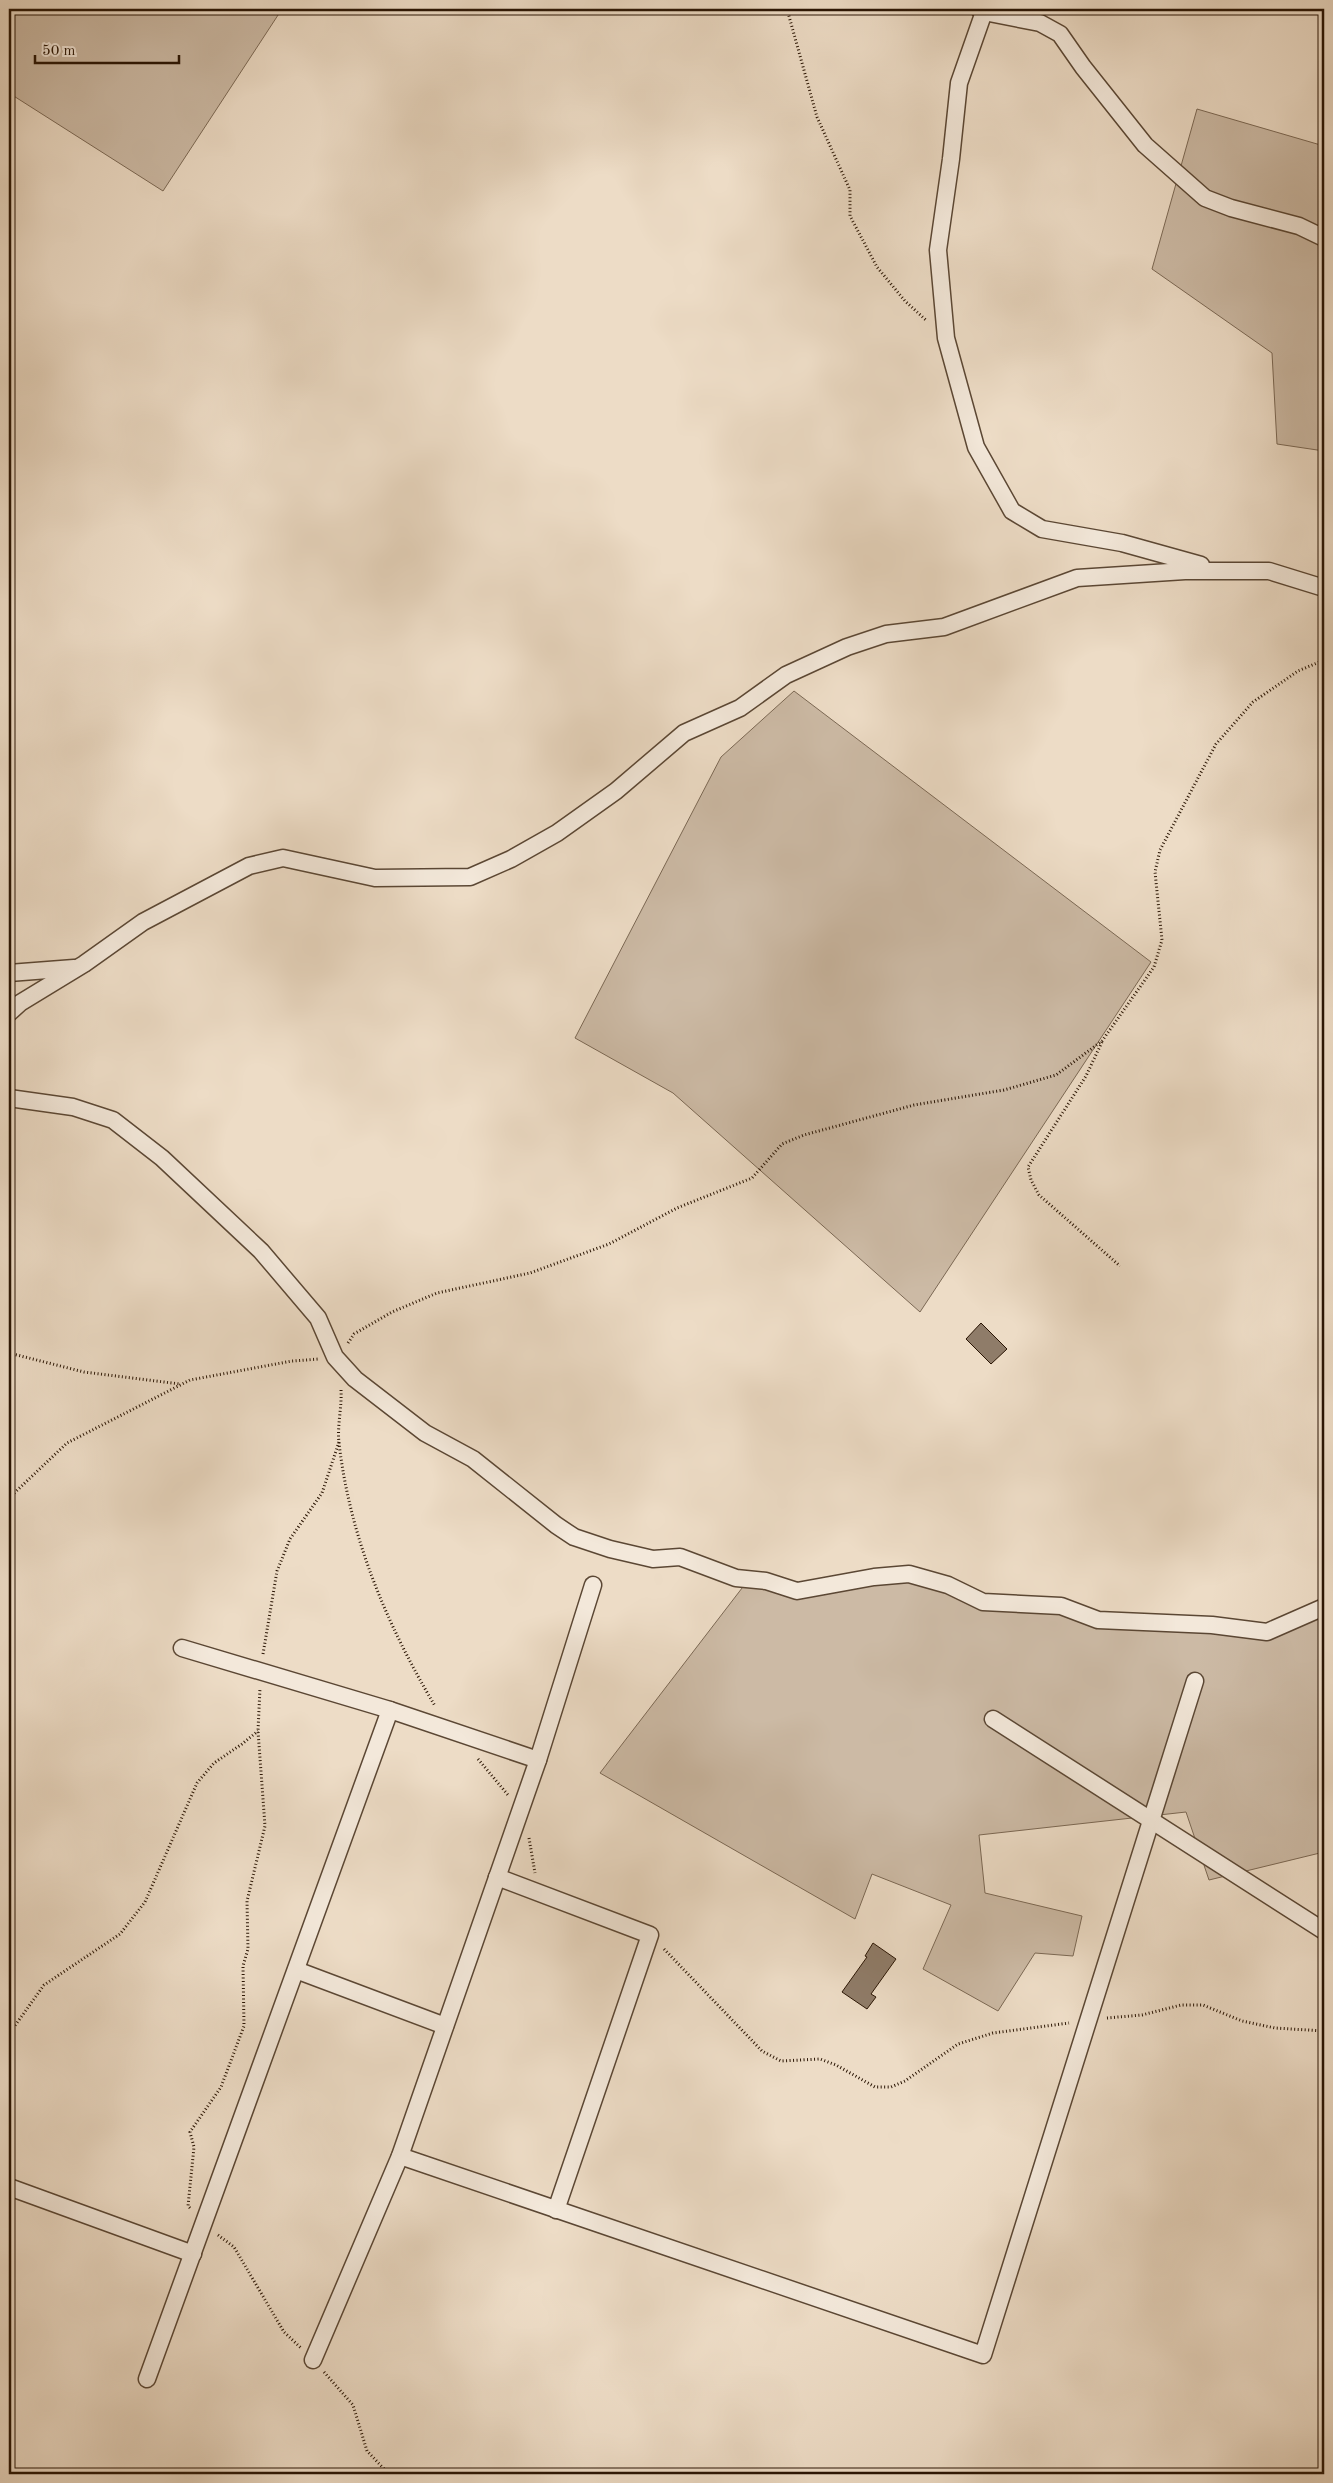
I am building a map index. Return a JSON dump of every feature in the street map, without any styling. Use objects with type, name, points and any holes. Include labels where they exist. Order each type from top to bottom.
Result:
[{"type":"street","points":[[1221,571],[1122,543],[1042,529],[1012,511],[976,447],[946,338],[938,250],[952,159],[959,82],[983,10],[1040,23],[1060,34],[1083,67],[1145,145],[1205,198],[1231,208],[1299,226],[1324,238]]},
{"type":"street","points":[[9,1013],[20,1003],[79,968],[143,922],[249,866],[283,858],[375,878],[470,877],[511,859],[557,833],[616,791],[684,733],[740,708],[786,675],[847,647],[886,634],[944,627],[1077,578],[1185,571],[1269,571],[1324,588]]},
{"type":"street","points":[[9,973],[79,968]]},
{"type":"street","points":[[9,1098],[73,1108],[113,1120],[162,1158],[261,1251],[318,1318],[335,1357],[354,1378],[425,1433],[473,1459],[556,1525],[574,1536],[610,1549],[653,1559],[680,1557],[736,1578],[766,1581],[798,1590],[874,1577],[909,1574],[948,1585],[983,1602],[1061,1606],[1098,1620],[1212,1625],[1267,1632],[1324,1607]]},
{"type":"street","points":[[313,2360],[400,2156],[538,1760],[594,1585]]},
{"type":"street","points":[[182,1648],[390,1710],[538,1760]]},
{"type":"street","points":[[400,2156],[983,2355],[1195,1681]]},
{"type":"street","points":[[147,2379],[390,1710]]},
{"type":"street","points":[[993,1719],[1324,1931]]},
{"type":"street","points":[[497,1877],[650,1935],[556,2210]]},
{"type":"street","points":[[296,1970],[445,2026]]},
{"type":"street","points":[[9,2186],[193,2254]]},
{"type":"path","points":[[788,9],[817,117],[850,190],[850,216],[877,266],[905,300],[946,338]]},
{"type":"path","points":[[1120,1266],[1039,1195],[1031,1180],[1028,1167],[1086,1076],[1102,1041],[1154,967],[1162,940],[1155,872],[1160,850],[1216,744],[1252,702],[1298,671],[1324,660]]},
{"type":"path","points":[[9,1498],[67,1443],[190,1380],[292,1361],[335,1357],[354,1334],[392,1312],[437,1293],[530,1273],[609,1244],[677,1208],[752,1178],[782,1144],[914,1105],[1004,1090],[1056,1075],[1102,1041]]},
{"type":"path","points":[[9,1353],[84,1372],[182,1384]]},
{"type":"path","points":[[335,1357],[342,1391],[339,1441],[354,1524],[386,1613],[408,1660],[449,1729]]},
{"type":"path","points":[[339,1441],[322,1493],[290,1539],[277,1571],[260,1671],[258,1731],[265,1826],[247,1901],[248,1949],[243,1966],[244,2026],[221,2087],[190,2132],[194,2147],[188,2206],[204,2224],[234,2247],[284,2332],[313,2360],[353,2405],[367,2451],[389,2474]]},
{"type":"path","points":[[9,2034],[44,1985],[120,1934],[145,1902],[198,1783],[214,1763],[258,1731]]},
{"type":"path","points":[[474,1755],[487,1768],[520,1811],[531,1843],[534,1873],[543,1877]]},
{"type":"path","points":[[650,1935],[762,2051],[781,2062],[820,2059],[836,2065],[875,2087],[891,2087],[905,2081],[958,2044],[993,2033],[1088,2020],[1142,2015],[1181,2005],[1204,2005],[1242,2021],[1267,2026],[1324,2031]]},
{"type":"shaded area","points":[[9,9],[282,9],[163,191],[9,93]]},
{"type":"shaded area","points":[[1197,109],[1324,146],[1324,451],[1277,444],[1272,353],[1152,269]]},
{"type":"shaded area","points":[[794,691],[1151,962],[920,1312],[673,1093],[575,1038],[721,757]]},
{"type":"shaded area","points":[[909,1574],[983,1602],[1267,1632],[1324,1607],[1324,1852],[1209,1880],[1186,1812],[979,1835],[985,1893],[1082,1916],[1073,1956],[1035,1953],[998,2011],[923,1969],[951,1905],[872,1874],[855,1919],[600,1773],[749,1579],[797,1591]]},
{"type":"building","points":[[981,1323],[1007,1349],[991,1364],[966,1339]]},
{"type":"building","points":[[873,1943],[896,1959],[871,1994],[876,1997],[867,2009],[842,1992],[867,1957],[865,1956]]}]
